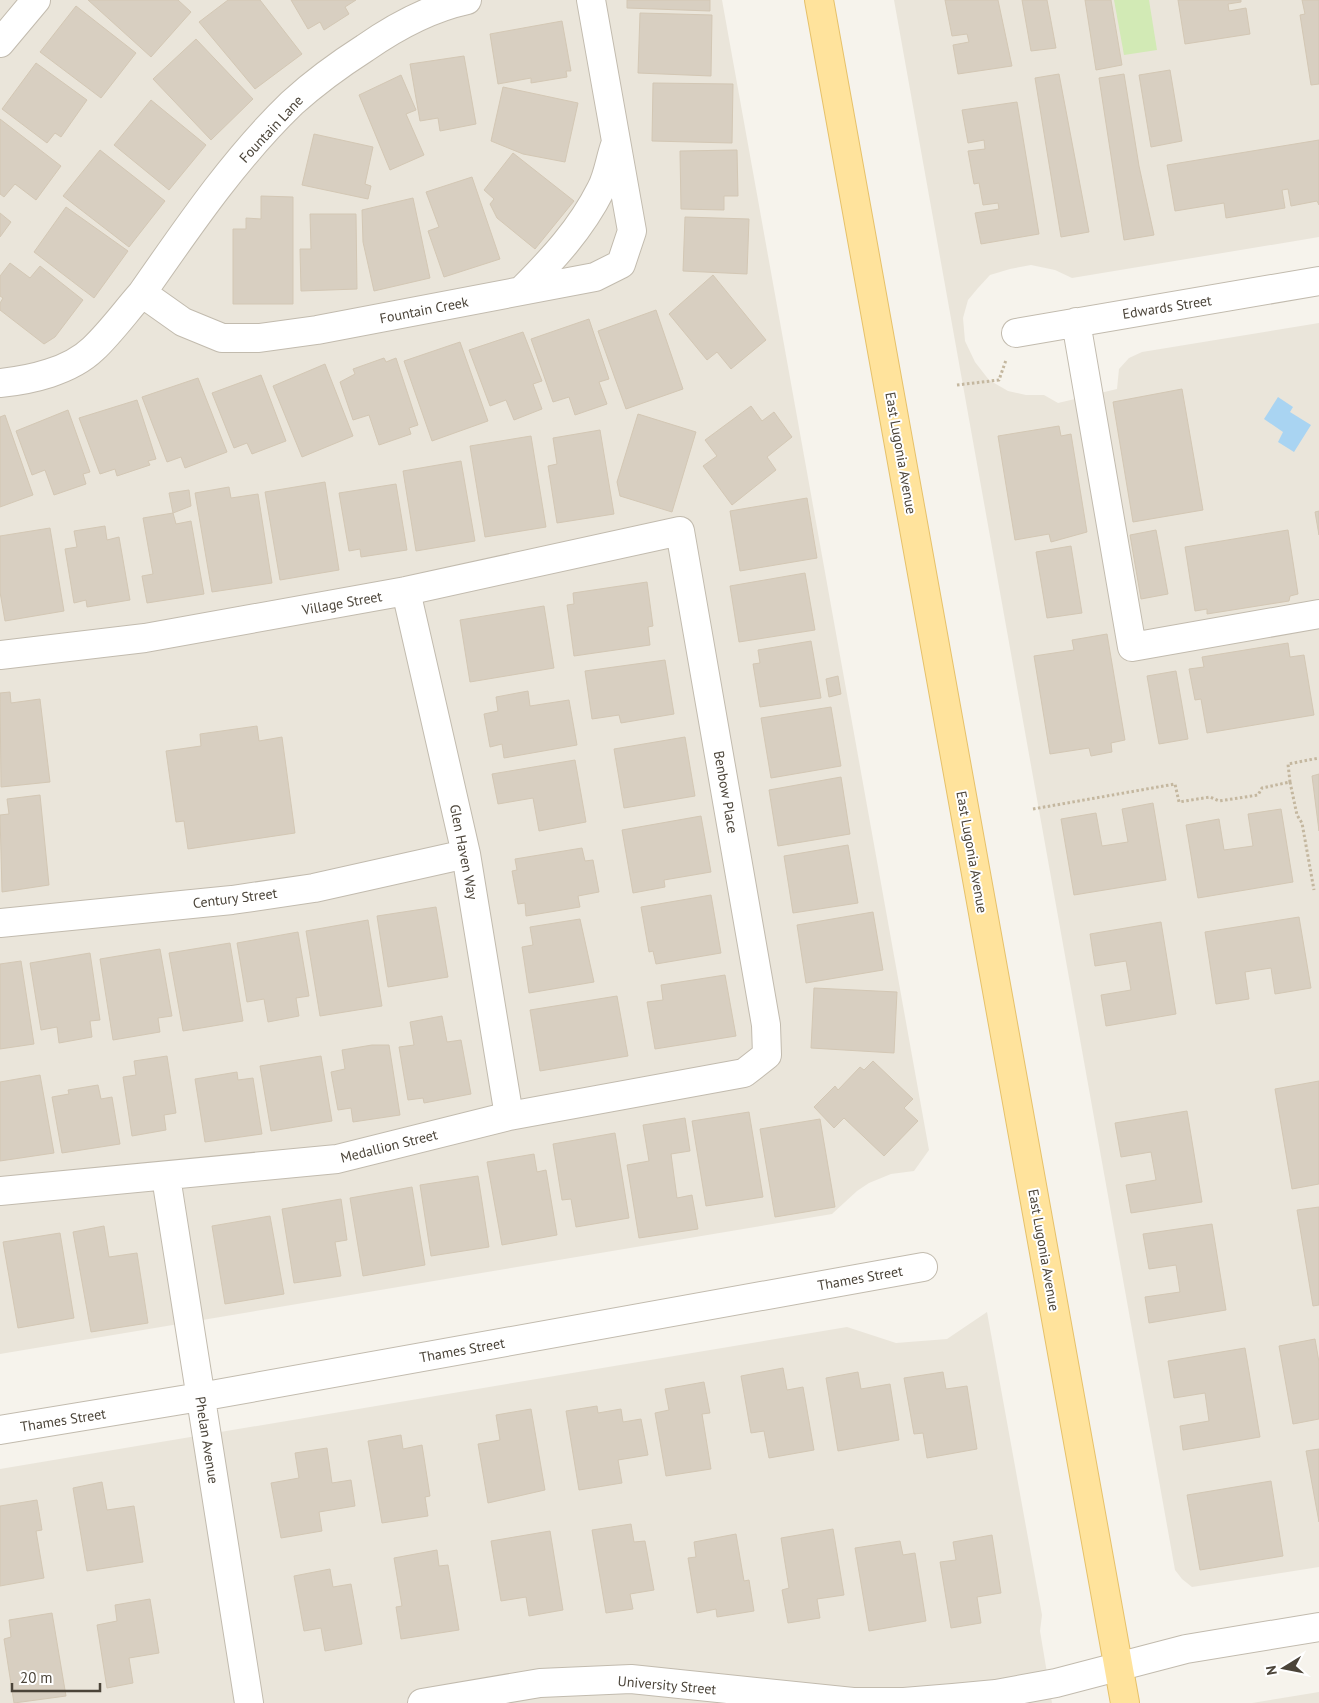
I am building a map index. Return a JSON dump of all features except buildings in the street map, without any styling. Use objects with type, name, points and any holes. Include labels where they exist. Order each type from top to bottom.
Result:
[{"type":"main road","name":"East Lugonia Avenue","points":[[820,0],[1126,1703]]},
{"type":"street","points":[[0,44],[36,0]]},
{"type":"street","name":"Fountain Lane","points":[[142,293],[206,202],[252,146],[293,102],[350,58],[397,26],[467,0]]},
{"type":"street","name":"Fountain Creek","points":[[142,293],[184,322],[222,338],[259,338],[317,330],[595,277],[621,264],[632,231],[591,0]]},
{"type":"street","points":[[521,291],[556,256],[577,231],[602,187],[616,141]]},
{"type":"street","name":"Edwards Street","points":[[1016,333],[1319,282]]},
{"type":"street","points":[[0,384],[19,381],[70,366],[93,350],[142,293]]},
{"type":"street","points":[[1076,322],[1132,647],[1319,614]]},
{"type":"street","name":"Village Street","points":[[0,655],[145,638],[406,591],[680,530]]},
{"type":"street","name":"Benbow Place","points":[[680,530],[766,1025],[767,1055]]},
{"type":"street","name":"Glen Haven Way","points":[[406,591],[466,854],[509,1116]]},
{"type":"street","name":"Century Street","points":[[0,923],[232,900],[305,889],[466,854]]},
{"type":"street","name":"Medallion Street","points":[[0,1191],[166,1177],[337,1159],[509,1116],[744,1073],[767,1055]]},
{"type":"street","name":"Phelan Avenue","points":[[166,1177],[249,1703]]},
{"type":"street","name":"Thames Street","points":[[0,1430],[200,1397],[923,1267]]},
{"type":"street","name":"University Street","points":[[422,1703],[540,1683],[631,1679],[721,1696],[853,1702],[904,1702],[996,1694],[1056,1683],[1118,1665],[1186,1649],[1319,1627]]},
{"type":"path","points":[[957,385],[999,380],[1016,333]]},
{"type":"path","points":[[1314,890],[1302,823],[1297,815],[1288,764],[1319,758]]},
{"type":"path","points":[[1033,809],[1175,784],[1179,802],[1210,797],[1219,801],[1258,795],[1262,788],[1290,782]]},
{"type":"shaded area","points":[[0,0],[722,0],[929,1150],[914,1171],[891,1174],[869,1183],[857,1191],[832,1214],[0,1354]]},
{"type":"shaded area","points":[[894,0],[1319,0],[1319,237],[1072,278],[1055,270],[1031,265],[1010,269],[990,275],[968,300],[963,318],[965,341],[975,362],[989,380],[1008,391],[1026,395],[1044,395],[1058,403],[1117,389],[1119,369],[1129,358],[1142,352],[1319,323],[1319,1567],[1192,1587],[1175,1570]]},
{"type":"shaded area","points":[[987,1312],[1042,1615],[1040,1631],[1052,1703],[0,1703],[0,1469],[847,1327],[896,1343],[947,1339]]},
{"type":"shaded area","points":[[1319,1692],[1319,1703],[1252,1703]]},
{"type":"green space","points":[[1114,0],[1149,0],[1157,50],[1124,55]]},
{"type":"water","points":[[1278,397],[1293,407],[1290,412],[1311,425],[1294,452],[1278,442],[1283,432],[1264,419]]}]
